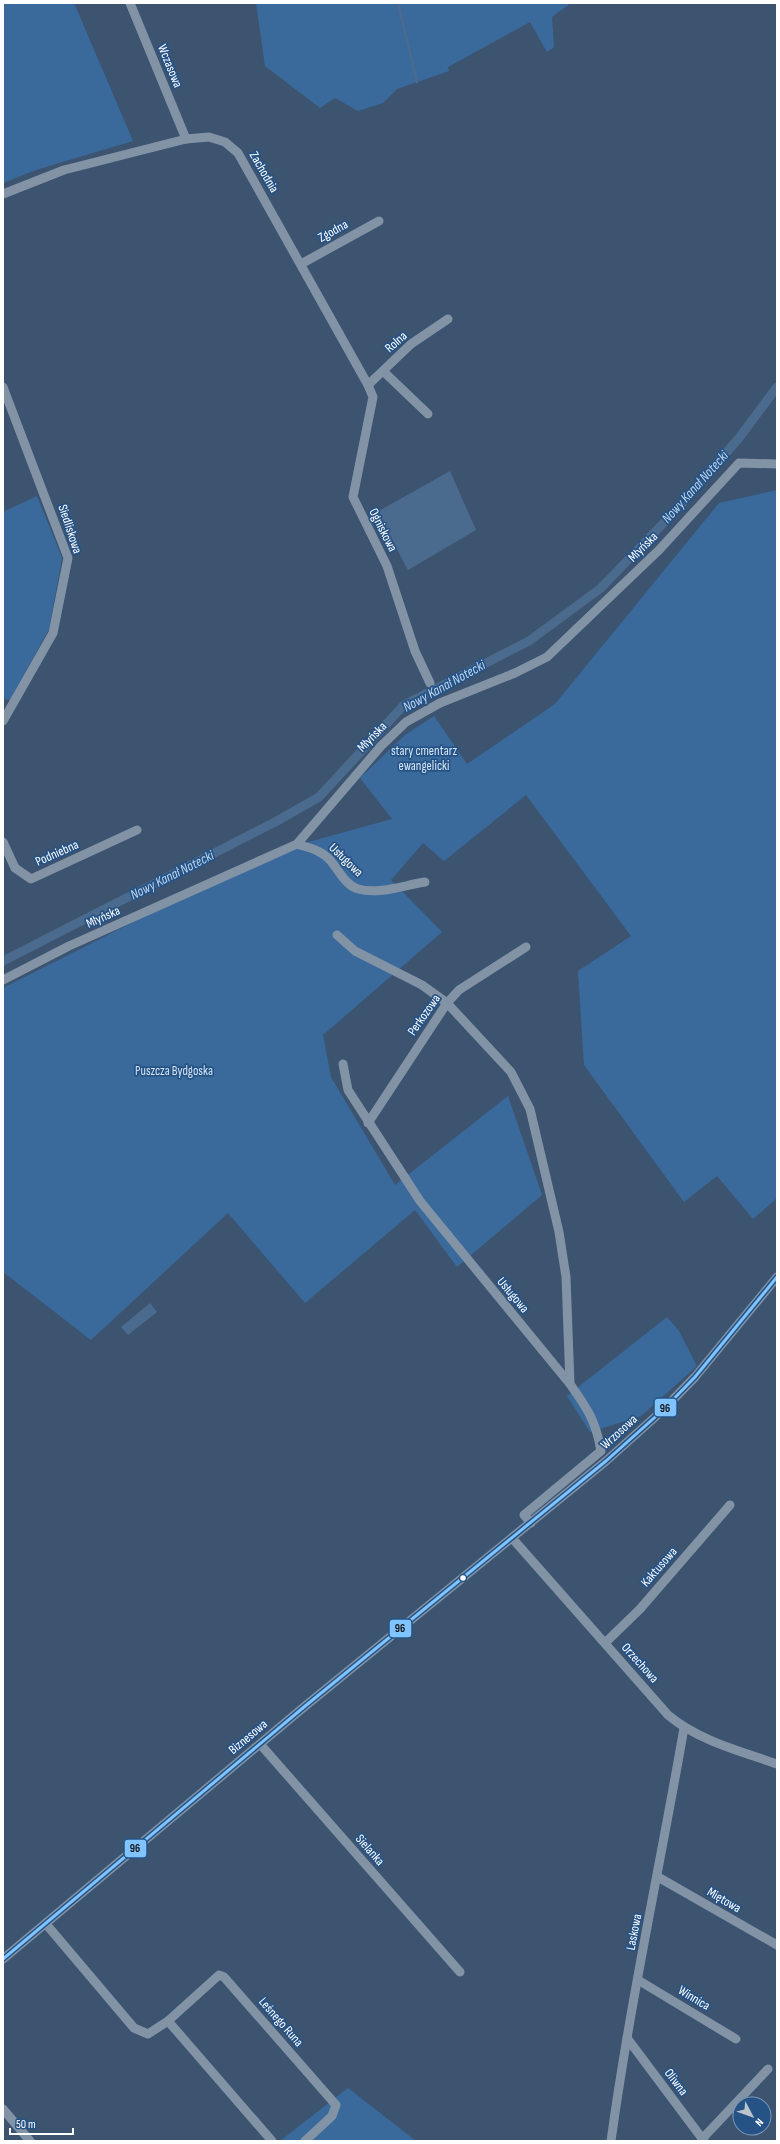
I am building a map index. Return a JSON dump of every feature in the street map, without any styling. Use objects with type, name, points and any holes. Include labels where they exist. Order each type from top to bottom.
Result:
[{"type":"street","name":"Wczasowa","points":[[130,3],[186,139]]},
{"type":"street","name":"Zachodnia","points":[[3,194],[64,170],[186,139],[209,136],[225,142],[238,153],[367,382]]},
{"type":"street","name":"Zgodna","points":[[301,264],[379,221]]},
{"type":"street","name":"Rolna","points":[[367,382],[383,371],[411,344],[448,320]]},
{"type":"street","points":[[383,371],[428,414]]},
{"type":"street","name":"Ogniskowa","points":[[367,382],[373,397],[353,497],[387,566],[415,651],[430,683]]},
{"type":"street","name":"Siedliskowa","points":[[3,387],[68,558],[53,633],[6,708],[3,721]]},
{"type":"street","name":"Młyńska","points":[[3,980],[69,946],[297,844],[381,746],[406,722],[440,703],[515,673],[547,657],[659,550],[739,463],[777,464]]},
{"type":"street","name":"Podniebna","points":[[3,842],[15,868],[31,879],[137,830]]},
{"type":"street","name":"Usługowa","points":[[297,844],[315,849],[329,859],[349,883],[356,888],[374,891],[425,882]]},
{"type":"street","points":[[337,935],[355,951],[422,985],[447,1003],[510,1072],[530,1108],[559,1232],[566,1277],[570,1384]]},
{"type":"street","name":"Perkozowa","points":[[368,1123],[447,1003],[459,990],[526,947]]},
{"type":"street","name":"Usługowa","points":[[343,1064],[348,1090],[420,1201],[570,1384],[587,1408],[597,1427],[601,1451],[524,1515],[531,1523]]},
{"type":"street","name":"Wrzosowa","points":[[512,1538],[606,1461],[664,1410],[695,1377],[777,1277]]},
{"type":"street","name":"Kaktusowa","points":[[605,1643],[640,1609],[730,1505]]},
{"type":"street","name":"Orzechowa","points":[[512,1538],[668,1715],[684,1728],[711,1741],[777,1764]]},
{"type":"street","name":"Biznesowa","points":[[3,1959],[260,1744],[512,1538]]},
{"type":"street","name":"Laskowa","points":[[611,2141],[627,2038],[658,1877],[684,1728]]},
{"type":"street","name":"Sielanka","points":[[260,1744],[460,1972]]},
{"type":"street","name":"Miętowa","points":[[658,1877],[777,1945]]},
{"type":"street","name":"Leśnego Runa","points":[[46,1924],[134,2028],[148,2034],[168,2021],[218,1975],[224,1976],[336,2105],[332,2116],[305,2141]]},
{"type":"street","name":"Winnica","points":[[638,1980],[736,2039]]},
{"type":"street","points":[[168,2021],[272,2141]]},
{"type":"street","name":"Oliwna","points":[[627,2038],[703,2140]]},
{"type":"street","points":[[703,2140],[768,2069]]},
{"type":"street","points":[[3,2108],[30,2141]]},
{"type":"green space","points":[[3,3],[74,3],[133,141],[36,170],[3,183]]},
{"type":"green space","points":[[256,3],[571,3],[552,17],[554,47],[547,52],[530,22],[448,67],[449,71],[397,89],[383,103],[358,111],[335,98],[320,108],[265,66]]},
{"type":"green space","name":"Puszcza Bydgoska","points":[[777,490],[777,1198],[753,1219],[717,1176],[684,1202],[584,1065],[578,971],[631,936],[526,795],[444,861],[423,843],[391,880],[442,932],[323,1035],[331,1077],[395,1185],[508,1096],[542,1195],[457,1267],[415,1210],[305,1303],[228,1213],[91,1340],[3,1272],[3,988],[272,852],[392,819],[360,778],[405,735],[434,716],[467,764],[555,704],[719,503]]},
{"type":"green space","points":[[37,496],[62,558],[49,629],[10,700],[5,699],[3,694],[3,512]]},
{"type":"green space","points":[[667,1317],[679,1331],[697,1366],[641,1416],[590,1432],[567,1396]]},
{"type":"green space","points":[[348,2088],[416,2141],[280,2141]]},
{"type":"shaded area","points":[[450,471],[476,530],[408,570],[377,512]]},
{"type":"shaded area","points":[[150,1303],[157,1312],[128,1335],[121,1327]]},
{"type":"waterway","points":[[398,3],[417,82]]},
{"type":"waterway","name":"Nowy Kanał Notecki","points":[[3,961],[277,821],[319,797],[404,705],[529,641],[601,588],[679,507],[739,438],[777,387]]},
{"type":"transit line","name":"96","points":[[3,1959],[304,1707],[606,1461],[663,1410],[695,1377],[777,1277]]},
{"type":"park label","name":"stary cmentarz ewangelicki","points":[[424,758]]}]
